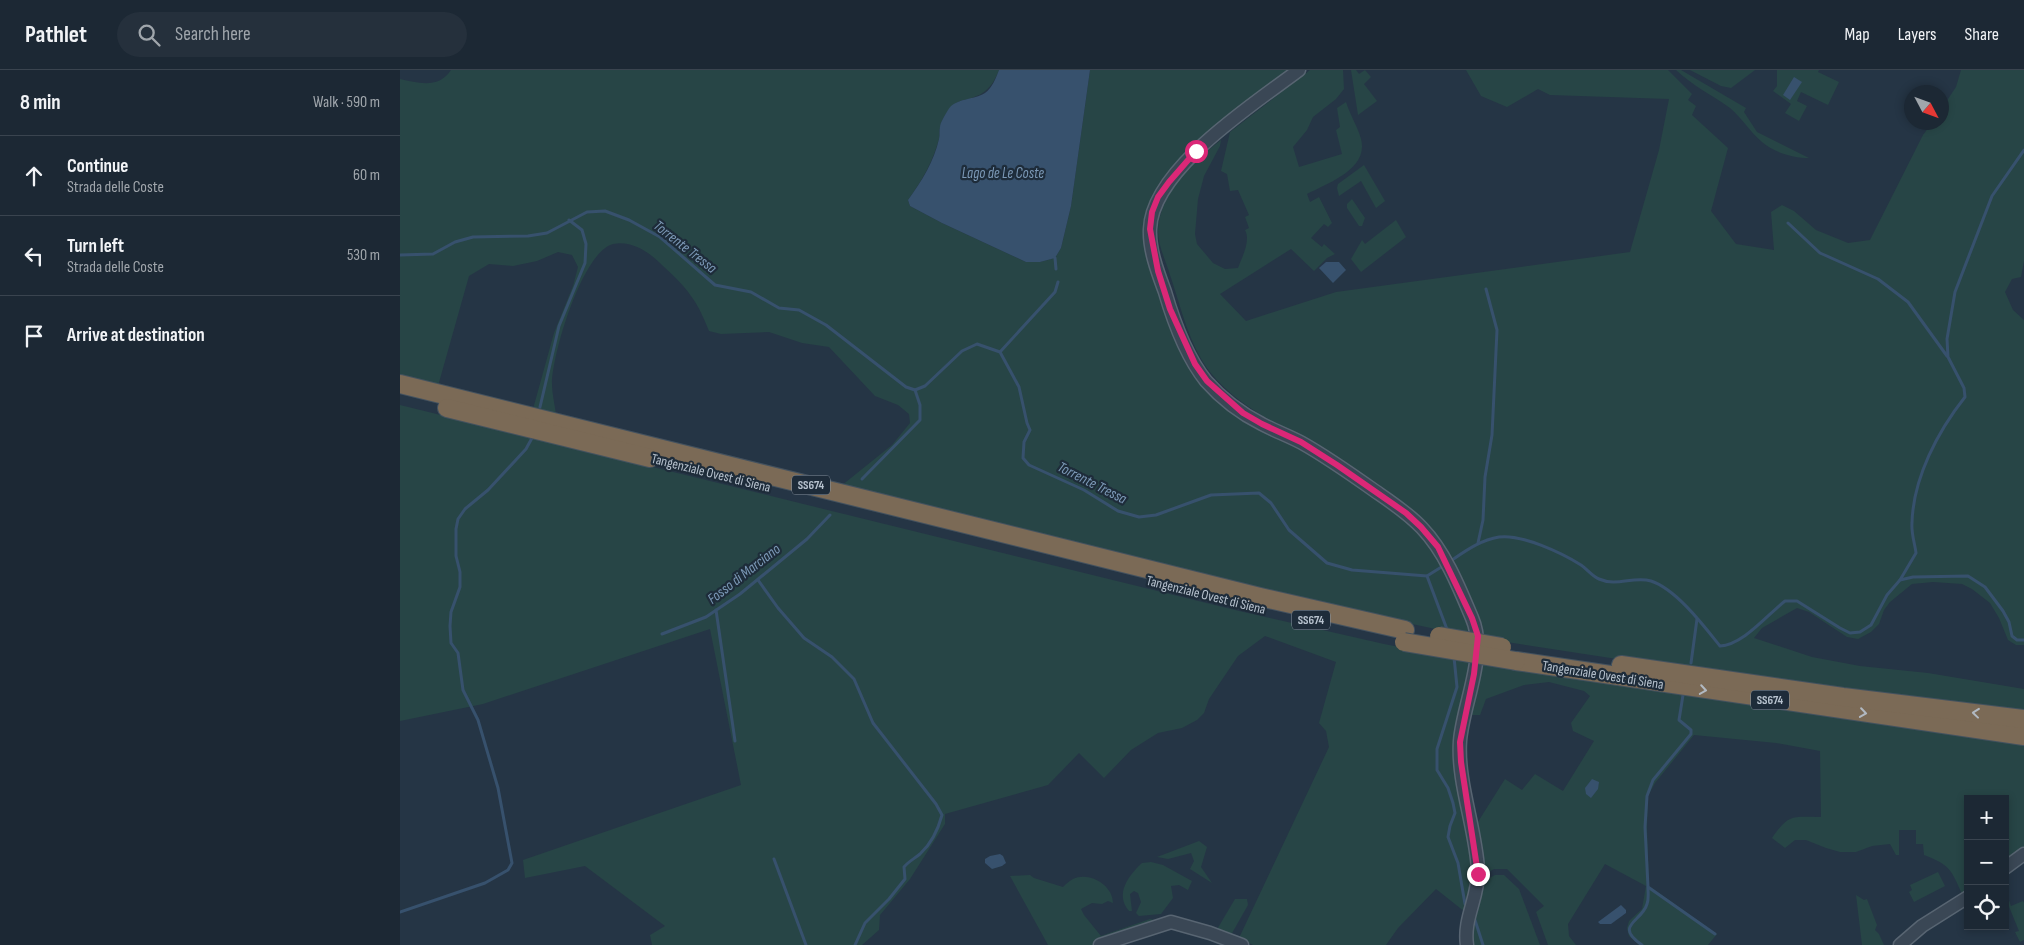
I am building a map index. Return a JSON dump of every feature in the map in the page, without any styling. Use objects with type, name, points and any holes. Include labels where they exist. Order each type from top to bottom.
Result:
[{"type":"highway","name":"Tangenziale Ovest di Siena","points":[[400,384],[1220,593]]},
{"type":"highway","name":"Tangenziale Ovest di Siena","points":[[400,396],[1220,593],[1406,630],[1517,656],[1734,695],[2024,736]]},
{"type":"highway","name":"Tangenziale Ovest di Siena","points":[[1517,656],[2024,719]]},
{"type":"street","points":[[1299,70],[1203,145],[1169,182],[1155,204],[1150,229],[1158,271],[1184,344],[1207,381],[1243,413],[1301,442],[1406,513],[1438,547],[1472,618],[1478,636],[1474,674],[1460,742],[1461,762],[1478,874],[1472,904],[1467,917],[1466,945]]},
{"type":"street","points":[[2009,865],[2024,854]]},
{"type":"street","points":[[1900,945],[1922,926],[1964,900]]},
{"type":"street","points":[[1100,945],[1171,922],[1210,933],[1242,945]]},
{"type":"green space","points":[[451,70],[999,70],[987,90],[980,95],[953,105],[947,113],[941,124],[937,147],[930,163],[908,200],[910,206],[942,223],[1026,262],[1040,262],[1055,258],[1061,248],[1071,206],[1090,70],[1293,70],[1195,147],[1147,230],[1198,375],[1266,431],[1332,467],[1404,515],[1430,542],[1468,619],[1473,637],[1262,592],[841,486],[892,445],[910,423],[909,414],[898,405],[875,396],[829,347],[802,343],[769,332],[721,334],[709,331],[696,303],[679,281],[647,252],[627,244],[613,244],[601,251],[590,265],[580,284],[563,329],[553,370],[552,388],[556,415],[533,409],[554,333],[573,286],[578,267],[572,255],[558,252],[537,261],[513,266],[489,264],[469,276],[438,386],[400,377],[400,79],[421,83],[434,82],[446,76]]},
{"type":"green space","points":[[1310,70],[1343,70],[1344,89],[1336,99],[1313,117],[1307,130],[1293,147],[1299,167],[1342,154],[1336,130],[1340,127],[1337,108],[1346,102],[1360,134],[1362,150],[1359,159],[1345,174],[1307,194],[1310,202],[1319,197],[1332,223],[1328,227],[1324,224],[1311,238],[1322,247],[1324,244],[1335,254],[1327,258],[1314,271],[1291,249],[1220,294],[1246,321],[1336,292],[1630,252],[1659,150],[1669,99],[1550,95],[1538,89],[1507,107],[1481,96],[1466,70],[1668,70],[1692,94],[1688,100],[1696,106],[1692,115],[1728,148],[1711,211],[1736,244],[1774,250],[1771,212],[1782,205],[1794,211],[1816,230],[1848,243],[1870,240],[1923,135],[1927,130],[1949,130],[1949,98],[1956,87],[1961,70],[2024,70],[2024,261],[2021,277],[2012,279],[2005,292],[2013,310],[2024,320],[2024,645],[2016,645],[2008,640],[1999,618],[1990,603],[1972,589],[1962,584],[1933,582],[1912,584],[1890,602],[1884,610],[1879,624],[1871,632],[1858,639],[1847,637],[1809,612],[1797,608],[1762,628],[1754,638],[1812,657],[1860,666],[1928,673],[2024,689],[2024,714],[1630,661],[1481,638],[1443,545],[1428,526],[1400,502],[1340,459],[1269,420],[1238,399],[1210,372],[1196,350],[1158,237],[1160,217],[1164,204],[1180,179],[1200,157],[1221,140],[1220,146],[1204,176],[1198,199],[1195,234],[1197,244],[1213,263],[1225,269],[1238,268],[1244,254],[1247,239],[1245,230],[1249,228],[1245,217],[1249,215],[1238,190],[1230,191],[1227,174],[1221,171],[1230,132]]},
{"type":"green space","points":[[1351,70],[1356,70],[1359,74],[1365,70],[1371,77],[1364,84],[1377,101],[1358,115]]},
{"type":"green space","points":[[1676,70],[1681,70],[1746,108],[1744,112],[1757,132],[1809,158],[1784,154],[1767,146],[1730,108],[1696,86]]},
{"type":"green space","points":[[1690,70],[1755,70],[1731,88],[1721,86]]},
{"type":"green space","points":[[1777,70],[1819,70],[1818,72],[1839,82],[1828,105],[1801,92],[1797,101],[1807,106],[1799,121],[1785,113],[1791,104],[1773,91],[1777,86]]},
{"type":"green space","points":[[1364,165],[1385,201],[1376,208],[1361,181],[1339,196],[1338,184]]},
{"type":"green space","points":[[1352,199],[1365,218],[1362,226],[1359,226],[1347,208],[1347,204]]},
{"type":"green space","points":[[1396,220],[1406,237],[1361,272],[1351,259],[1362,240],[1365,244]]},
{"type":"green space","points":[[400,405],[1235,610],[1384,644],[1471,661],[1460,801],[1473,874],[1465,912],[1436,889],[1398,928],[1386,945],[1253,945],[1239,938],[1329,747],[1326,731],[1319,723],[1336,662],[1265,636],[1238,656],[1209,699],[1204,713],[1197,720],[1182,728],[1158,733],[1131,750],[1104,778],[1079,753],[1048,785],[945,814],[945,824],[910,879],[880,915],[879,930],[862,945],[652,945],[650,935],[665,926],[585,866],[525,878],[523,860],[741,785],[710,629],[483,704],[400,721]]},
{"type":"green space","points":[[1480,663],[2024,743],[2024,848],[2009,859],[2009,795],[1964,795],[1964,893],[1962,894],[1949,869],[1945,865],[1924,855],[1923,844],[1916,844],[1916,830],[1899,830],[1899,855],[1896,855],[1890,844],[1872,846],[1856,852],[1840,852],[1806,840],[1795,840],[1785,848],[1772,838],[1783,824],[1792,818],[1821,817],[1820,751],[1776,743],[1694,735],[1655,783],[1648,796],[1649,886],[1717,934],[1708,945],[1639,945],[1629,936],[1627,928],[1629,921],[1642,909],[1646,886],[1605,864],[1568,924],[1569,936],[1576,945],[1548,945],[1536,912],[1544,906],[1507,869],[1494,869],[1480,877],[1476,825],[1505,779],[1522,790],[1535,774],[1563,791],[1594,741],[1573,731],[1571,723],[1590,696],[1584,691],[1549,682],[1524,685],[1486,699],[1480,715],[1470,715]]},
{"type":"green space","points":[[1199,841],[1207,847],[1201,867],[1212,883],[1190,869],[1194,861],[1191,853],[1168,859],[1157,857]]},
{"type":"green space","points":[[1151,862],[1163,865],[1192,881],[1188,890],[1179,885],[1171,886],[1173,898],[1161,914],[1139,916],[1136,913],[1141,902],[1138,893],[1134,891],[1130,894],[1132,911],[1129,911],[1125,905],[1123,892],[1128,879],[1137,868],[1142,863]]},
{"type":"green space","points":[[1938,872],[1945,886],[1914,902],[1909,892],[1912,890],[1910,885]]},
{"type":"green space","points":[[1030,875],[1063,887],[1079,877],[1093,878],[1105,885],[1112,896],[1113,903],[1108,901],[1102,904],[1092,903],[1081,909],[1101,936],[1150,919],[1162,922],[1094,945],[1048,945],[1010,876]]},
{"type":"green space","points":[[1495,875],[1504,875],[1519,889],[1540,945],[1471,945],[1470,931],[1484,881]]},
{"type":"green space","points":[[1856,895],[1864,900],[1867,899],[1877,925],[1875,930],[1884,945],[1862,945]]},
{"type":"green space","points":[[1235,899],[1247,899],[1248,905],[1231,935],[1216,931]]},
{"type":"green space","points":[[2009,900],[2011,906],[2023,901],[2024,903],[2024,940],[2020,942],[2015,932],[2019,931],[2009,907]]},
{"type":"water","name":"Lago de Le Coste","points":[[999,70],[1090,70],[1071,206],[1061,248],[1055,258],[1040,262],[1026,262],[942,223],[910,206],[908,200],[931,163],[939,139],[941,123],[948,110],[955,103],[985,93],[992,86]]},
{"type":"water","points":[[1794,77],[1802,82],[1790,100],[1783,95]]},
{"type":"water","points":[[1326,262],[1339,262],[1346,270],[1333,283],[1319,268]]},
{"type":"water","points":[[1592,779],[1599,782],[1598,789],[1591,798],[1586,794],[1585,788]]},
{"type":"water","points":[[1000,854],[1006,863],[1002,866],[992,869],[985,863],[985,859],[990,856]]},
{"type":"water","points":[[1621,905],[1626,910],[1626,913],[1611,924],[1600,924],[1598,922]]},
{"type":"waterway","points":[[1900,580],[1916,553],[1912,523],[1913,506],[1922,472],[1945,425],[1965,397],[1964,388],[1948,357],[1947,339],[1955,292],[1992,196],[2024,150]]},
{"type":"waterway","name":"Torrente Tressa","points":[[400,255],[433,254],[455,242],[473,237],[528,236],[547,233],[587,212],[605,211],[629,220],[660,237],[715,285],[751,292],[779,308],[799,310],[826,325],[906,387],[915,390],[925,386],[962,351],[977,344],[1000,352],[1019,387],[1030,430],[1024,442],[1023,458],[1029,465],[1084,490],[1118,511],[1139,517],[1156,515],[1211,495],[1259,493],[1271,503],[1289,530],[1327,563],[1352,570],[1427,576],[1443,566]]},
{"type":"waterway","points":[[540,407],[559,326],[585,263],[586,244],[582,230],[569,220]]},
{"type":"waterway","points":[[1788,223],[1820,253],[1878,279],[1908,302],[1947,356]]},
{"type":"waterway","points":[[1055,258],[1056,269]]},
{"type":"waterway","points":[[1000,352],[1055,292],[1058,282]]},
{"type":"waterway","points":[[1478,543],[1483,520],[1485,477],[1492,435],[1497,330],[1486,289]]},
{"type":"waterway","name":"Fosso di Marciano","points":[[862,479],[920,420],[920,405],[915,390]]},
{"type":"waterway","points":[[400,912],[485,883],[508,870],[512,863],[498,788],[478,720],[463,690],[458,653],[451,643],[450,626],[451,612],[460,587],[460,572],[456,556],[458,519],[465,509],[488,490],[526,449],[532,438]]},
{"type":"waterway","name":"Fosso di Marciano","points":[[662,634],[706,617],[740,594],[807,539],[830,515]]},
{"type":"waterway","name":"Torrente Tressa","points":[[1449,562],[1472,547],[1499,537],[1519,538],[1530,541],[1573,560],[1599,579],[1612,582],[1644,580],[1660,585],[1689,609],[1720,646],[1737,641],[1746,635],[1785,601],[1797,601],[1850,633],[1860,632],[1871,625],[1887,595],[1900,580],[1913,577],[1968,576],[1985,587],[2003,611],[2009,622],[2012,636],[2017,640],[2024,640]]},
{"type":"waterway","points":[[1427,576],[1448,632]]},
{"type":"waterway","points":[[758,580],[778,608],[804,638],[832,657],[854,679],[873,723],[936,804],[942,815],[931,841],[920,854],[904,867],[905,879],[889,899],[865,923],[855,945]]},
{"type":"waterway","points":[[716,610],[735,741]]},
{"type":"waterway","points":[[1691,663],[1697,619]]},
{"type":"waterway","points":[[1454,657],[1457,687],[1437,749],[1437,770],[1448,788],[1453,803],[1455,813],[1448,837],[1458,863],[1465,904]]},
{"type":"waterway","points":[[1683,695],[1679,720],[1691,730],[1691,734],[1653,780],[1647,796],[1645,827],[1648,887],[1715,934]]},
{"type":"waterway","points":[[774,859],[806,945]]},
{"type":"waterway","points":[[1642,945],[1630,933],[1630,928],[1647,904],[1648,888]]},
{"type":"waterway","points":[[1474,917],[1483,945]]},
{"type":"route","points":[[1196,151],[1158,197],[1152,212],[1150,229],[1150,239],[1170,309],[1184,344],[1195,364],[1207,381],[1243,413],[1301,442],[1337,465],[1406,513],[1421,527],[1438,547],[1476,627],[1478,636],[1474,674],[1462,724],[1460,742],[1461,762],[1478,874]]}]
